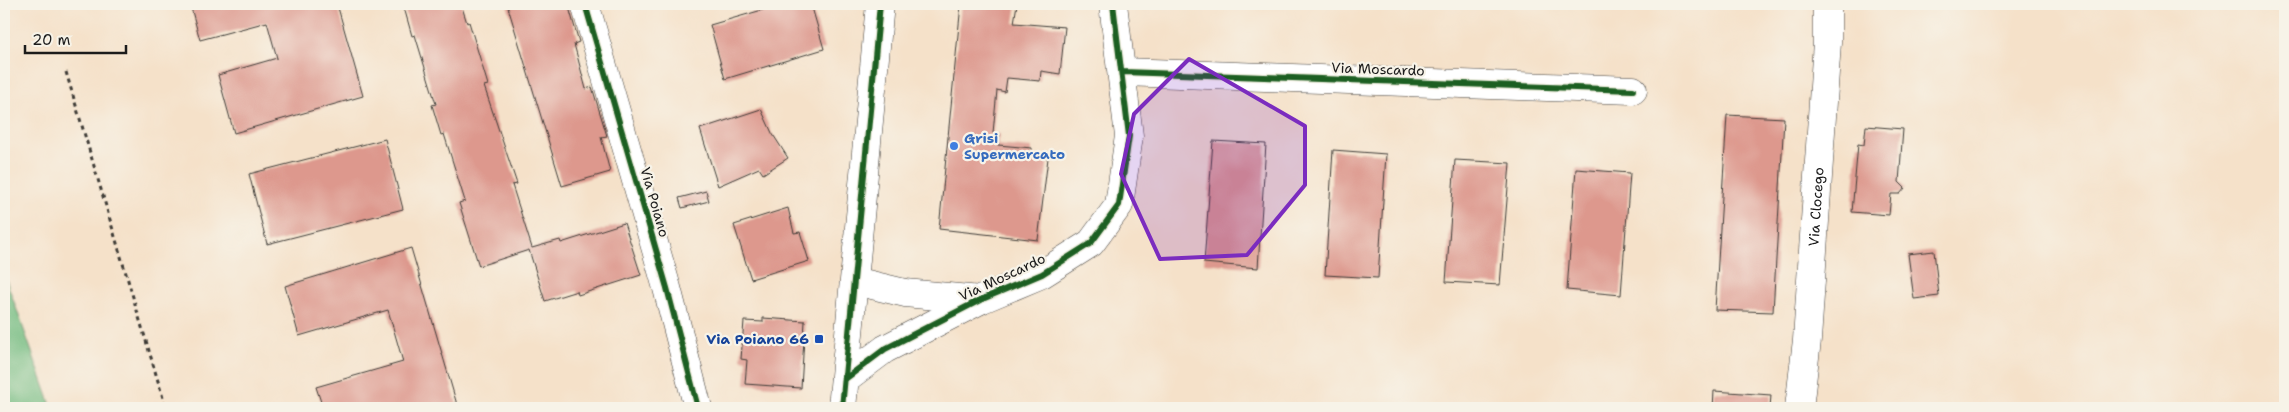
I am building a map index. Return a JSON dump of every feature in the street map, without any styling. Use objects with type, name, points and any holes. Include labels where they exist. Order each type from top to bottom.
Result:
[{"type":"street","name":"Via Poiano","points":[[585,4],[666,288],[698,408]]},
{"type":"street","points":[[842,408],[880,4]]},
{"type":"street","name":"Via Moscardo","points":[[845,379],[885,349],[980,300],[1042,274],[1091,244],[1119,205],[1130,136],[1114,4]]},
{"type":"street","name":"Via Clocego","points":[[1799,408],[1807,340],[1828,42],[1827,4]]},
{"type":"street","name":"Via Moscardo","points":[[1123,72],[1633,90]]},
{"type":"street","name":"Via Moscardo","points":[[855,281],[905,293],[980,300]]},
{"type":"path","points":[[66,72],[166,408]]},
{"type":"highlighted area","points":[[1189,59],[1305,126],[1305,185],[1247,255],[1160,259],[1121,174],[1134,114]]},
{"type":"green space","points":[[4,274],[52,408],[4,408]]},
{"type":"building","points":[[190,4],[337,4],[363,96],[234,133],[218,75],[277,58],[267,22],[200,40]]},
{"type":"building","points":[[403,4],[461,4],[467,23],[469,22],[488,85],[484,86],[517,184],[512,185],[532,248],[560,240],[561,243],[624,223],[641,275],[578,295],[577,291],[545,301],[529,250],[479,266],[459,203],[465,201],[444,134],[441,135],[432,105],[436,104],[415,35],[412,36]]},
{"type":"building","points":[[507,4],[568,4],[579,42],[574,44],[586,89],[592,87],[607,136],[601,137],[610,172],[562,186]]},
{"type":"building","points":[[783,4],[811,4],[824,49],[725,79],[710,25]]},
{"type":"building","points":[[961,4],[1017,4],[1014,23],[1065,27],[1060,74],[1041,71],[1040,81],[1007,78],[1005,92],[997,90],[993,133],[1000,134],[998,145],[1032,148],[1032,157],[1048,158],[1038,240],[939,229]]},
{"type":"building","points":[[761,109],[772,133],[788,158],[763,174],[759,168],[718,186],[700,129]]},
{"type":"building","points":[[1727,115],[1784,118],[1773,312],[1715,310]]},
{"type":"building","points":[[1866,126],[1903,129],[1899,182],[1905,188],[1900,194],[1891,194],[1889,215],[1852,212],[1858,144],[1864,145]]},
{"type":"building","points":[[385,139],[403,209],[267,244],[249,174]]},
{"type":"building","points":[[1213,141],[1266,144],[1258,268],[1204,263]]},
{"type":"building","points":[[1333,150],[1386,154],[1378,278],[1325,275]]},
{"type":"building","points":[[1455,160],[1510,163],[1500,285],[1446,282]]},
{"type":"building","points":[[1576,169],[1630,173],[1621,295],[1567,290]]},
{"type":"building","points":[[706,191],[709,201],[682,208],[679,198]]},
{"type":"building","points":[[788,208],[794,233],[800,232],[809,261],[751,279],[734,225]]},
{"type":"building","points":[[411,248],[458,408],[323,408],[316,387],[403,362],[388,310],[299,336],[285,286]]},
{"type":"building","points":[[1934,251],[1939,296],[1914,299],[1908,254]]},
{"type":"building","points":[[763,318],[805,321],[801,388],[745,384],[747,360],[741,359],[744,321],[763,322]]},
{"type":"building","points":[[1714,391],[1771,395],[1770,408],[1713,408]]},
{"type":"cycle path","points":[[585,4],[667,288],[698,408]]},
{"type":"cycle path","points":[[842,408],[880,4]]},
{"type":"cycle path","points":[[845,379],[885,349],[980,300],[1042,274],[1091,243],[1119,205],[1129,136],[1113,4]]},
{"type":"cycle path","points":[[1123,72],[1633,90]]},
{"type":"place","name":"Grisi Supermercato","points":[[954,146]]},
{"type":"place","name":"Via Poiano 66","points":[[819,339]]}]
